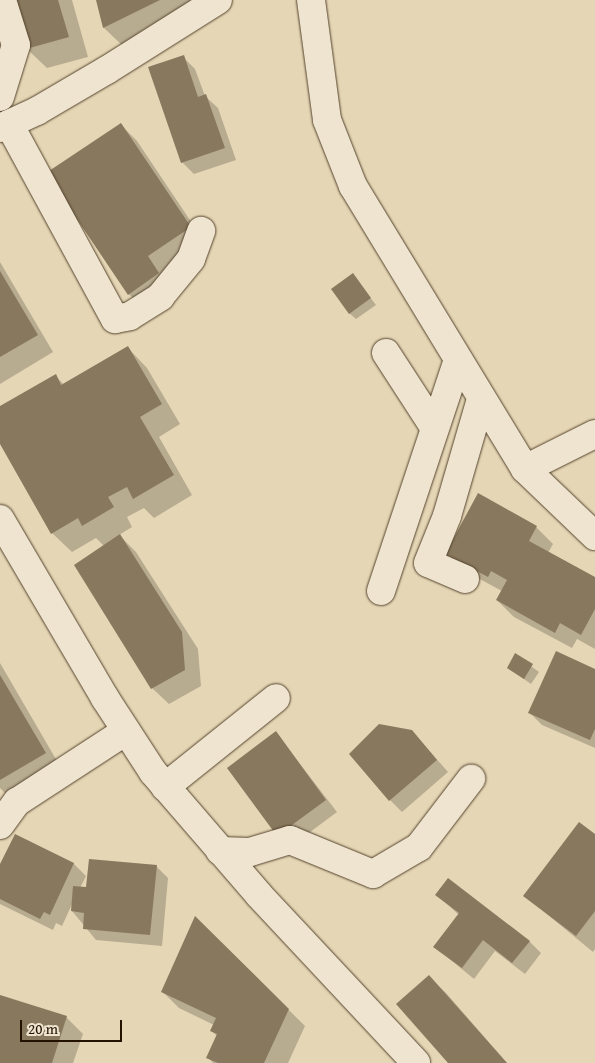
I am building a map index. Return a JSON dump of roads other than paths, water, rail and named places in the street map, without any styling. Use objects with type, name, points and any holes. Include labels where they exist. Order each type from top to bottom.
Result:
[{"type":"street","points":[[0,98],[16,45],[2,0]]},
{"type":"street","points":[[202,231],[191,259],[160,297],[130,316],[115,318],[4,126],[100,75],[218,0]]},
{"type":"street","points":[[311,0],[327,120],[338,154],[352,186],[457,362],[525,469],[595,536]]},
{"type":"street","points":[[386,353],[434,427]]},
{"type":"street","points":[[381,591],[457,362]]},
{"type":"street","points":[[465,579],[428,563],[447,516],[481,399]]},
{"type":"street","points":[[525,469],[595,434]]},
{"type":"street","points":[[0,519],[126,731],[166,787],[220,851],[416,1063]]},
{"type":"street","points":[[166,787],[276,698]]},
{"type":"street","points":[[0,825],[17,802],[126,731]]},
{"type":"street","points":[[220,851],[250,852],[290,840],[373,874],[420,847],[471,778]]}]
